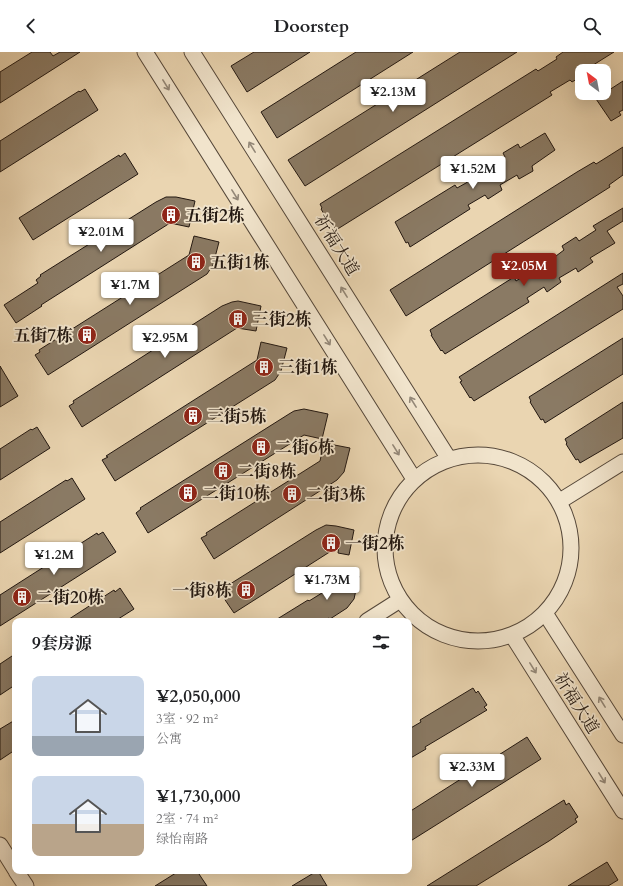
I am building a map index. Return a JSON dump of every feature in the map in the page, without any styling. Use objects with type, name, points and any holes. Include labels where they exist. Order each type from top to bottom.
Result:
[{"type":"street","points":[[145,52],[414,480]]},
{"type":"street","name":"祈福大道","points":[[192,52],[449,459]]},
{"type":"street","points":[[469,454],[490,454],[510,459],[530,469],[547,483],[560,501],[569,521],[572,544],[571,561],[567,579],[558,597],[546,613],[530,625],[512,635],[491,640],[469,641],[448,636],[430,628],[414,616],[400,600],[392,584],[386,566],[385,540],[392,510],[402,494],[414,480],[430,467],[449,459],[469,454]]},
{"type":"street","points":[[560,501],[623,462]]},
{"type":"street","points":[[372,618],[400,600]]},
{"type":"street","name":"祈福大道","points":[[546,613],[623,735]]},
{"type":"street","name":"祈福大道","points":[[512,635],[623,811]]},
{"type":"street","points":[[5,848],[12,862]]},
{"type":"street","points":[[18,874],[26,886]]},
{"type":"building","points":[[32,52],[50,52],[53,56],[60,52],[80,52],[0,103],[0,72]]},
{"type":"building","points":[[254,52],[310,52],[247,92],[231,66]]},
{"type":"building","points":[[356,52],[413,52],[277,138],[261,112]]},
{"type":"building","points":[[460,52],[517,52],[305,186],[288,160]]},
{"type":"building","points":[[563,52],[614,52],[595,64],[575,64],[575,80],[572,82],[570,80],[550,92],[552,95],[336,230],[334,226],[332,227],[321,209],[320,204],[536,69],[538,71],[557,59],[556,57]]},
{"type":"building","points":[[623,81],[623,110],[619,112],[621,115],[611,121],[597,100],[611,100],[611,89]]},
{"type":"building","points":[[85,89],[98,110],[0,172],[0,141],[79,91],[80,92]]},
{"type":"building","points":[[545,133],[555,150],[532,166],[533,171],[519,179],[517,175],[500,185],[502,190],[488,199],[485,195],[468,205],[470,209],[410,247],[408,242],[406,243],[395,222],[455,185],[457,188],[466,183],[474,177],[471,173],[486,164],[489,168],[505,157],[503,153],[518,144],[520,148]]},
{"type":"building","points":[[623,147],[623,175],[609,185],[610,187],[406,316],[390,290],[577,172],[594,162],[596,164]]},
{"type":"building","points":[[125,153],[138,174],[33,240],[19,218],[119,155],[120,157]]},
{"type":"building","points":[[166,197],[176,197],[195,201],[189,227],[170,223],[41,305],[42,306],[16,323],[4,305],[38,283],[36,280],[41,276],[40,275]]},
{"type":"building","points":[[623,208],[623,221],[607,231],[615,243],[590,258],[593,262],[578,272],[576,268],[559,278],[561,282],[547,292],[544,287],[527,298],[529,302],[445,354],[442,350],[441,351],[431,335],[430,330],[514,277],[516,281],[533,270],[530,266],[545,257],[548,261],[556,256],[564,250],[562,246],[576,237],[579,241],[596,230],[593,226]]},
{"type":"building","points":[[194,236],[219,242],[213,265],[207,274],[48,375],[35,355],[40,352],[39,350],[189,255]]},
{"type":"building","points":[[623,273],[623,284],[617,287],[623,296],[623,309],[474,401],[471,397],[470,398],[460,382],[462,381],[459,377]]},
{"type":"building","points":[[238,301],[261,306],[256,331],[237,328],[82,427],[69,406],[74,403],[73,401],[222,306]]},
{"type":"building","points":[[623,338],[623,374],[545,423],[543,419],[541,420],[530,402],[529,397]]},
{"type":"building","points":[[261,342],[287,348],[281,371],[275,380],[115,481],[102,460],[108,457],[106,456],[257,360]]},
{"type":"building","points":[[0,366],[18,396],[0,407]]},
{"type":"building","points":[[623,402],[623,438],[580,463],[578,459],[576,460],[566,444],[565,439]]},
{"type":"building","points":[[304,409],[328,414],[322,439],[304,435],[148,533],[136,513],[141,509],[140,508],[289,414],[294,411]]},
{"type":"building","points":[[37,427],[50,448],[0,480],[0,449],[31,429],[32,430]]},
{"type":"building","points":[[324,443],[350,448],[344,472],[337,480],[214,559],[201,538],[207,535],[206,533],[320,461]]},
{"type":"building","points":[[72,478],[85,499],[0,553],[0,522],[66,480],[67,481]]},
{"type":"building","points":[[326,525],[354,530],[349,555],[338,553],[339,546],[234,613],[219,591]]},
{"type":"building","points":[[103,532],[116,552],[0,626],[0,595],[97,533],[98,535]]},
{"type":"building","points":[[334,570],[359,576],[354,599],[347,608],[332,618],[279,618],[308,600],[309,601],[330,588]]},
{"type":"building","points":[[120,588],[134,609],[120,618],[71,618],[114,590],[115,592]]},
{"type":"building","points":[[12,656],[12,687],[0,695],[0,664]]},
{"type":"building","points":[[473,688],[476,693],[478,691],[487,705],[484,707],[487,710],[425,747],[426,749],[412,757],[412,727],[421,722],[420,720]]},
{"type":"building","points":[[12,722],[12,752],[0,760],[0,729]]},
{"type":"building","points":[[527,737],[541,759],[412,840],[412,810]]},
{"type":"building","points":[[564,800],[566,805],[569,803],[578,817],[575,819],[577,822],[549,841],[476,886],[427,886]]},
{"type":"building","points":[[607,862],[618,880],[608,886],[568,886]]},
{"type":"building","points":[[174,874],[199,874],[207,886],[155,886]]},
{"type":"building","points":[[312,874],[320,874],[327,886],[292,886]]},
{"type":"place","name":"五街2栋","points":[[171,215]]},
{"type":"place","name":"五街1栋","points":[[196,262]]},
{"type":"place","name":"三街2栋","points":[[238,319]]},
{"type":"place","name":"五街7栋","points":[[87,335]]},
{"type":"place","name":"三街1栋","points":[[264,367]]},
{"type":"place","name":"三街5栋","points":[[193,416]]},
{"type":"place","name":"二街6栋","points":[[261,447]]},
{"type":"place","name":"二街8栋","points":[[223,471]]},
{"type":"place","name":"二街10栋","points":[[188,493]]},
{"type":"place","name":"二街3栋","points":[[292,494]]},
{"type":"place","name":"一街2栋","points":[[331,543]]},
{"type":"place","name":"一街8栋","points":[[246,590]]},
{"type":"place","name":"二街20栋","points":[[22,597]]}]
